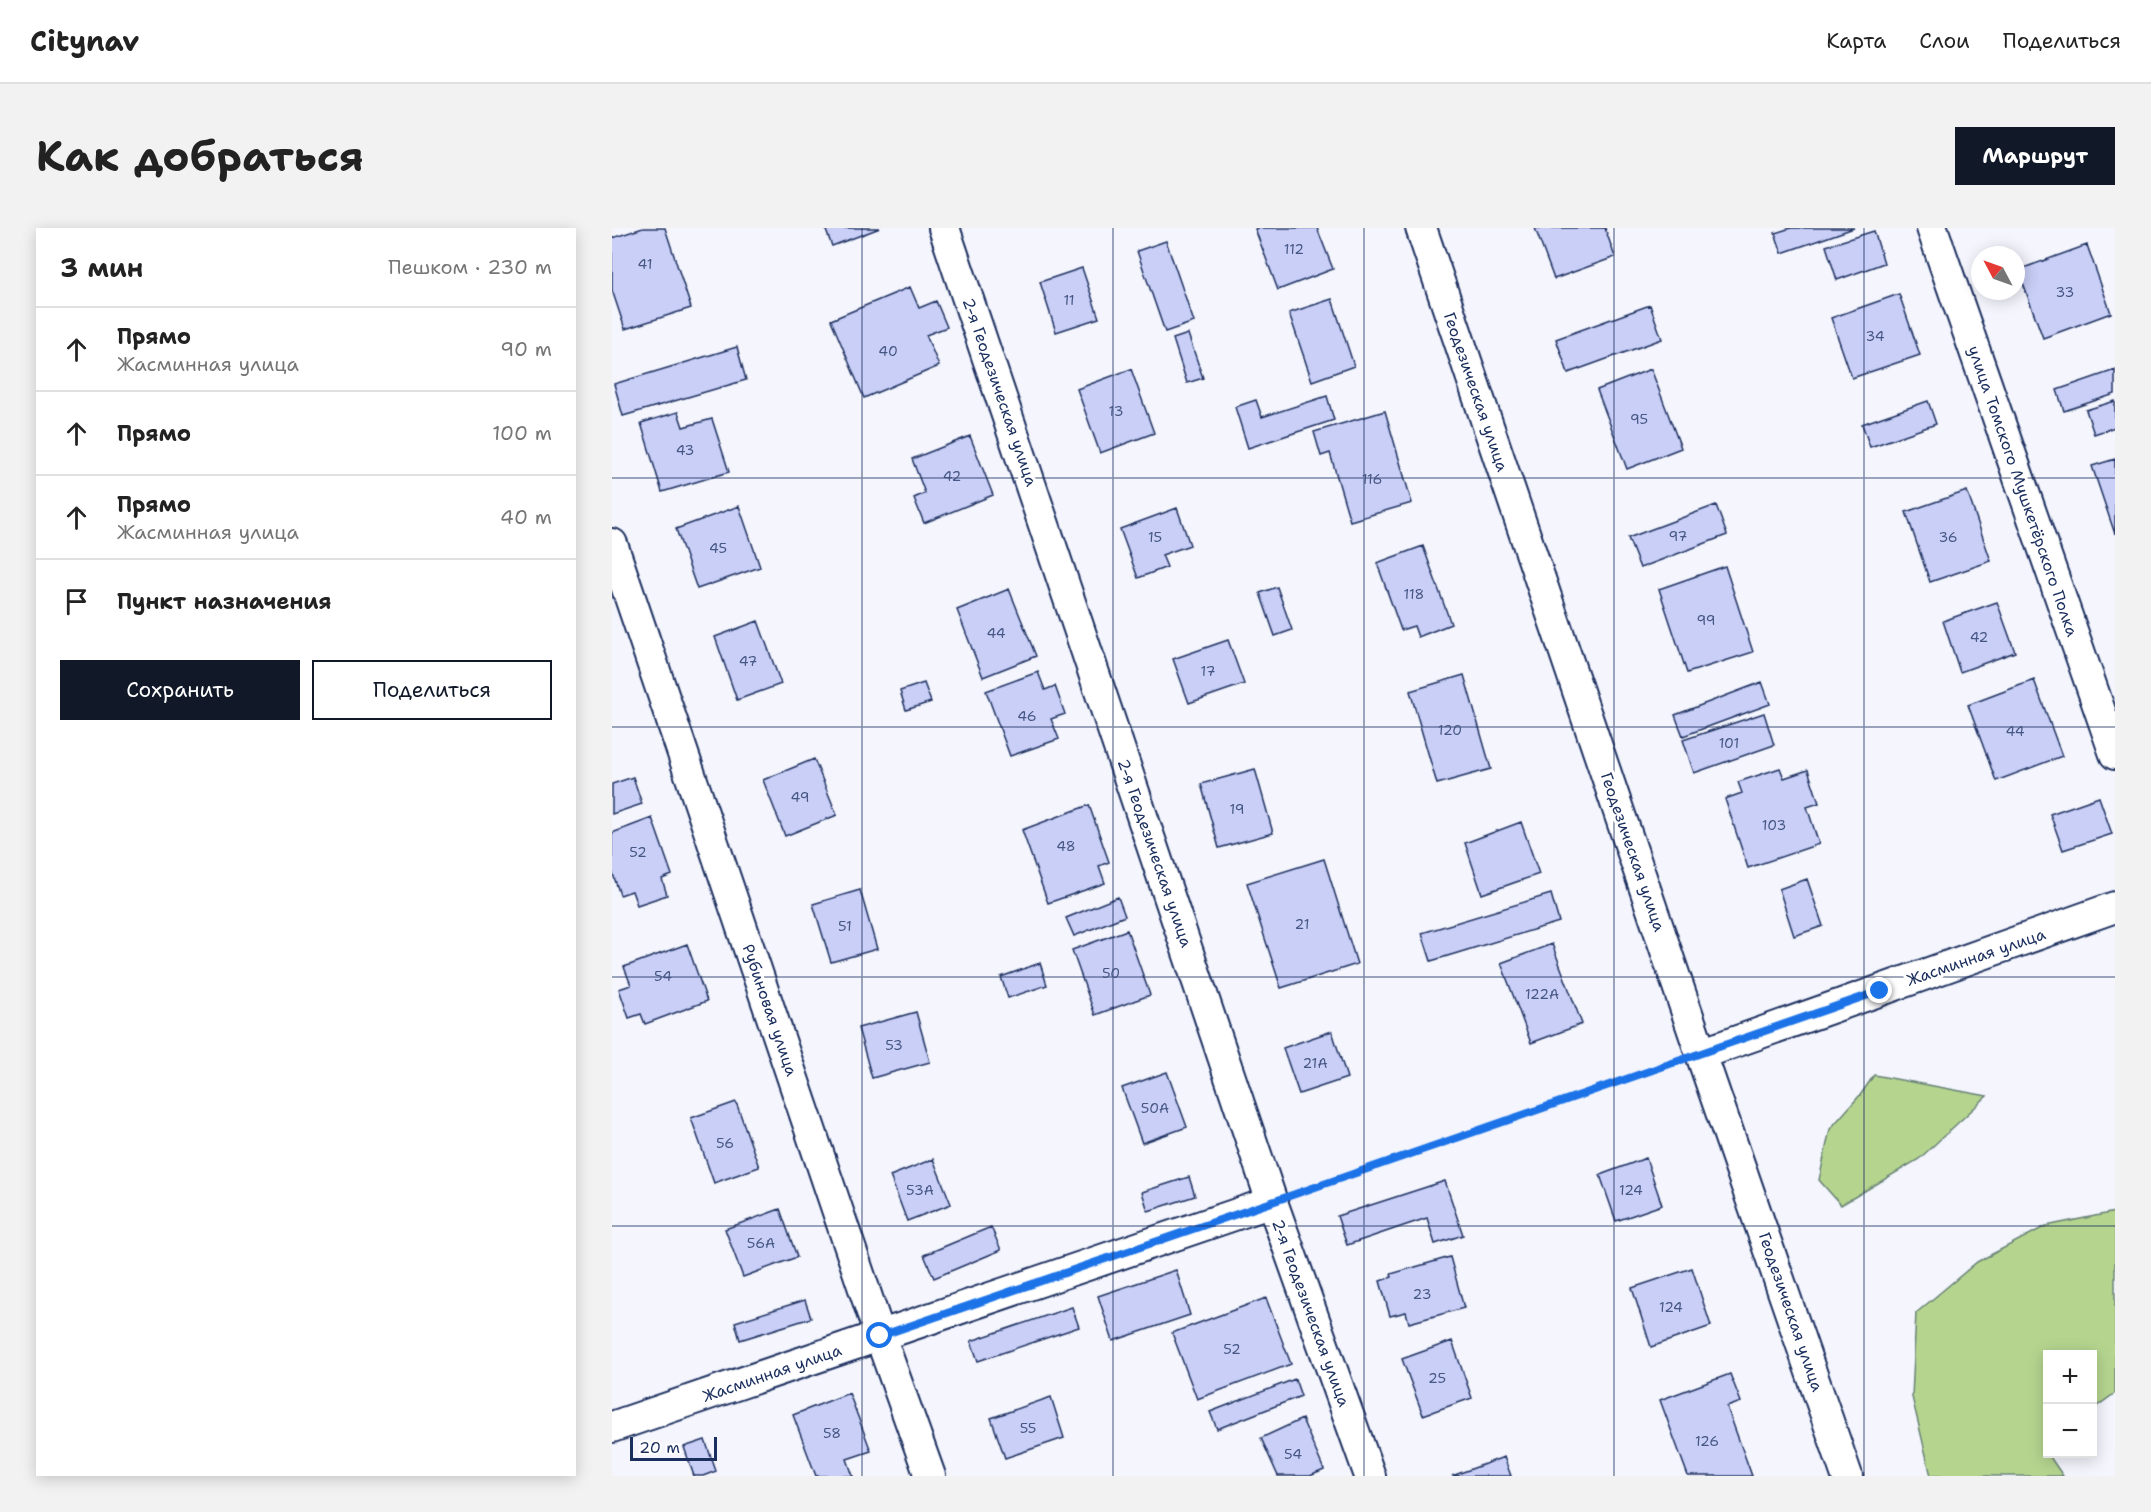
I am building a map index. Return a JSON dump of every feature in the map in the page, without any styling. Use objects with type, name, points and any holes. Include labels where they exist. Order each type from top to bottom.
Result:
[{"type":"street","name":"2-я Геодезическая улица","points":[[944,228],[1272,1202],[1370,1476]]},
{"type":"street","name":"Геодезическая улица","points":[[1421,228],[1701,1054],[1847,1476]]},
{"type":"street","name":"улица Томского Мушкетёрского Полка","points":[[1932,228],[2115,754]]},
{"type":"street","name":"Рубиновая улица","points":[[612,544],[880,1336],[930,1476]]},
{"type":"street","name":"Жасминная улица","points":[[1701,1054],[2115,907]]},
{"type":"street","name":"Жасминная улица","points":[[612,1427],[1272,1202]]},
{"type":"path","points":[[1272,1202],[1701,1054]]},
{"type":"green space","points":[[1874,1075],[1987,1096],[1919,1159],[1841,1205],[1819,1180],[1830,1129],[1861,1094]]},
{"type":"green space","points":[[2115,1212],[2115,1393],[2097,1406],[2097,1350],[2043,1350],[2043,1458],[2051,1458],[2063,1476],[1931,1476],[1912,1397],[1916,1313],[1977,1262],[2046,1226]]},
{"type":"building","points":[[643,228],[665,228],[691,308],[625,329],[612,290],[612,238]]},
{"type":"building","points":[[825,228],[880,228],[832,246]]},
{"type":"building","points":[[1317,228],[1333,269],[1278,290],[1255,229]]},
{"type":"building","points":[[1535,228],[1605,228],[1615,257],[1554,279]]},
{"type":"building","points":[[1791,228],[1854,228],[1782,253],[1775,233]]},
{"type":"building","points":[[1874,231],[1884,263],[1837,280],[1826,246]]},
{"type":"building","points":[[1166,241],[1194,322],[1165,332],[1137,251]]},
{"type":"building","points":[[2087,245],[2111,313],[2043,338],[2025,289],[2025,267]]},
{"type":"building","points":[[1082,268],[1099,318],[1056,332],[1040,282]]},
{"type":"building","points":[[910,287],[919,308],[936,301],[947,327],[926,335],[939,366],[864,398],[831,320]]},
{"type":"building","points":[[1899,294],[1920,355],[1852,378],[1831,318]]},
{"type":"building","points":[[1332,299],[1354,366],[1312,381],[1289,313]]},
{"type":"building","points":[[1650,305],[1662,339],[1568,373],[1556,339]]},
{"type":"building","points":[[1188,334],[1203,378],[1187,383],[1173,339]]},
{"type":"building","points":[[737,347],[746,380],[623,416],[614,384]]},
{"type":"building","points":[[1131,369],[1154,433],[1100,453],[1077,389]]},
{"type":"building","points":[[1651,369],[1681,448],[1627,469],[1597,390]]},
{"type":"building","points":[[2115,370],[2115,394],[2064,411],[2057,390]]},
{"type":"building","points":[[1327,396],[1334,420],[1248,448],[1235,407],[1256,400],[1262,417]]},
{"type":"building","points":[[1928,401],[1936,424],[1870,447],[1862,424]]},
{"type":"building","points":[[2115,401],[2115,427],[2094,434],[2086,410]]},
{"type":"building","points":[[1385,411],[1412,503],[1350,521],[1330,453],[1321,456],[1314,432]]},
{"type":"building","points":[[678,412],[683,427],[712,419],[729,472],[662,492],[641,423]]},
{"type":"building","points":[[970,436],[993,495],[924,523],[914,498],[925,493],[912,459]]},
{"type":"building","points":[[2115,459],[2115,534],[2092,466]]},
{"type":"building","points":[[1967,491],[1991,561],[1930,582],[1906,512]]},
{"type":"building","points":[[1716,505],[1727,535],[1640,568],[1628,538]]},
{"type":"building","points":[[739,506],[760,567],[697,589],[676,529]]},
{"type":"building","points":[[1177,508],[1190,545],[1162,555],[1167,567],[1138,578],[1120,529]]},
{"type":"building","points":[[1423,546],[1451,624],[1418,637],[1414,626],[1401,630],[1377,563]]},
{"type":"building","points":[[1725,566],[1753,652],[1687,673],[1659,589]]},
{"type":"building","points":[[1277,587],[1292,630],[1275,636],[1260,593]]},
{"type":"building","points":[[1009,589],[1036,656],[983,677],[957,610]]},
{"type":"building","points":[[1997,602],[2015,652],[1960,672],[1943,621]]},
{"type":"building","points":[[758,621],[781,684],[737,700],[715,637]]},
{"type":"building","points":[[1228,640],[1244,684],[1189,703],[1173,659]]},
{"type":"building","points":[[1038,672],[1045,690],[1055,686],[1065,714],[1051,719],[1059,739],[1010,756],[986,691]]},
{"type":"building","points":[[1464,675],[1491,769],[1437,784],[1410,691]]},
{"type":"building","points":[[2034,680],[2062,756],[1996,781],[1968,705]]},
{"type":"building","points":[[1762,682],[1770,704],[1683,736],[1675,715]]},
{"type":"building","points":[[924,683],[931,702],[906,710],[900,691]]},
{"type":"building","points":[[1764,713],[1774,745],[1694,773],[1683,740]]},
{"type":"building","points":[[814,759],[837,815],[785,836],[763,780]]},
{"type":"building","points":[[1780,768],[1784,778],[1808,770],[1819,803],[1807,807],[1819,844],[1748,868],[1725,799],[1742,793],[1738,782]]},
{"type":"building","points":[[1255,769],[1273,833],[1219,848],[1201,784]]},
{"type":"building","points":[[633,777],[642,804],[612,814],[612,784]]},
{"type":"building","points":[[2099,797],[2112,834],[2063,850],[2050,814]]},
{"type":"building","points":[[1089,805],[1109,862],[1099,866],[1105,883],[1048,903],[1022,830]]},
{"type":"building","points":[[652,818],[672,875],[662,879],[667,895],[637,905],[632,891],[620,895],[612,871],[612,833]]},
{"type":"building","points":[[1521,822],[1539,874],[1482,894],[1465,843]]},
{"type":"building","points":[[1324,859],[1357,964],[1281,988],[1247,883]]},
{"type":"building","points":[[1807,879],[1823,926],[1794,936],[1779,889]]},
{"type":"building","points":[[860,890],[877,949],[831,962],[813,904]]},
{"type":"building","points":[[1551,894],[1559,922],[1431,961],[1422,933]]},
{"type":"building","points":[[1118,897],[1125,916],[1074,936],[1066,918]]},
{"type":"building","points":[[1127,930],[1150,995],[1095,1015],[1072,950]]},
{"type":"building","points":[[687,944],[707,1001],[645,1024],[641,1014],[629,1018],[619,989],[631,985],[624,967]]},
{"type":"building","points":[[1552,944],[1582,1024],[1531,1043],[1501,963]]},
{"type":"building","points":[[1040,963],[1047,985],[1008,998],[1001,977]]},
{"type":"building","points":[[916,1012],[930,1062],[872,1078],[858,1028]]},
{"type":"building","points":[[1332,1031],[1347,1078],[1299,1094],[1283,1048]]},
{"type":"building","points":[[1167,1072],[1187,1127],[1142,1143],[1122,1088]]},
{"type":"building","points":[[736,1102],[759,1167],[714,1183],[691,1118]]},
{"type":"building","points":[[1646,1158],[1662,1205],[1616,1221],[1600,1175]]},
{"type":"building","points":[[933,1159],[951,1204],[907,1221],[890,1176]]},
{"type":"building","points":[[1189,1177],[1195,1196],[1148,1211],[1142,1192]]},
{"type":"building","points":[[1445,1181],[1463,1235],[1435,1244],[1427,1218],[1347,1245],[1337,1216]]},
{"type":"building","points":[[780,1209],[797,1257],[743,1277],[725,1229]]},
{"type":"building","points":[[991,1227],[1001,1250],[934,1278],[924,1255]]},
{"type":"building","points":[[1450,1257],[1464,1308],[1409,1323],[1406,1312],[1390,1316],[1380,1281],[1392,1277],[1391,1274]]},
{"type":"building","points":[[1692,1268],[1711,1326],[1651,1347],[1632,1288]]},
{"type":"building","points":[[1176,1270],[1190,1315],[1113,1341],[1098,1296]]},
{"type":"building","points":[[1266,1298],[1291,1364],[1197,1399],[1172,1333]]},
{"type":"building","points":[[805,1300],[811,1318],[740,1340],[735,1322]]},
{"type":"building","points":[[1072,1307],[1079,1327],[978,1361],[971,1341]]},
{"type":"building","points":[[1452,1341],[1472,1398],[1423,1415],[1402,1359]]},
{"type":"building","points":[[1730,1374],[1741,1402],[1727,1407],[1752,1476],[1688,1476],[1660,1400]]},
{"type":"building","points":[[1295,1379],[1301,1396],[1217,1429],[1210,1412]]},
{"type":"building","points":[[849,1393],[871,1451],[847,1459],[853,1476],[816,1476],[793,1415]]},
{"type":"building","points":[[1051,1397],[1064,1438],[1005,1458],[991,1418]]},
{"type":"building","points":[[1302,1419],[1324,1470],[1310,1476],[1278,1476],[1261,1438]]},
{"type":"building","points":[[705,1440],[716,1471],[703,1476],[694,1476],[684,1447]]},
{"type":"building","points":[[1504,1457],[1511,1476],[1452,1476]]},
{"type":"route","points":[[880,1336],[1880,991]]}]
